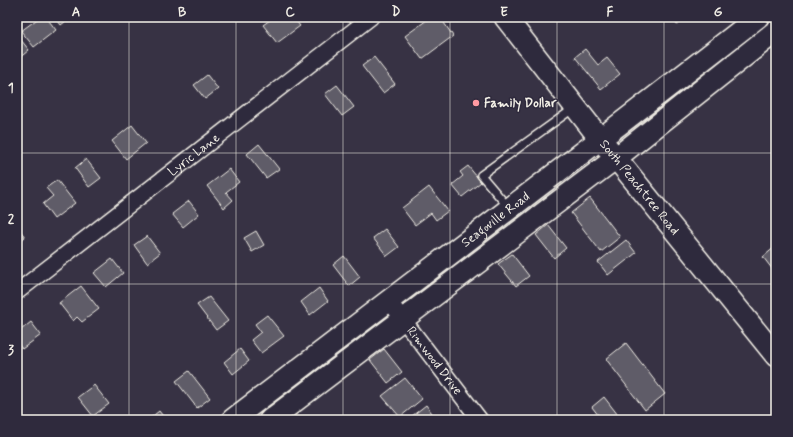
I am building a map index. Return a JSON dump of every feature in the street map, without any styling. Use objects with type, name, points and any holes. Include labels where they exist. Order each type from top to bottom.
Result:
[{"type":"main road","name":"South Peachtree Road","points":[[505,17],[600,140],[776,356]]},
{"type":"main road","name":"Seagoville Road","points":[[238,418],[389,300],[600,140],[758,17]]},
{"type":"main road","name":"Seagoville Road","points":[[270,420],[616,158],[776,31]]},
{"type":"street","name":"Lyric Lane","points":[[17,292],[371,17]]},
{"type":"street","name":"Rimwood Drive","points":[[389,300],[402,320],[480,420]]},
{"type":"lane","points":[[509,208],[481,175],[575,107]]},
{"type":"building","points":[[40,17],[46,17],[56,30],[34,47],[21,31]]},
{"type":"building","points":[[55,17],[71,17],[61,25]]},
{"type":"building","points":[[274,17],[293,17],[300,26],[277,43],[263,25]]},
{"type":"building","points":[[431,17],[440,17],[453,36],[422,59],[405,36]]},
{"type":"building","points":[[671,17],[688,17],[677,25]]},
{"type":"building","points":[[17,35],[29,50],[17,60]]},
{"type":"building","points":[[585,49],[598,65],[607,58],[620,74],[601,89],[575,57]]},
{"type":"building","points":[[374,57],[395,84],[383,93],[362,66]]},
{"type":"building","points":[[207,75],[218,89],[205,99],[194,85]]},
{"type":"building","points":[[337,85],[354,107],[342,116],[325,94]]},
{"type":"building","points":[[132,125],[146,143],[126,159],[112,141]]},
{"type":"building","points":[[259,144],[279,169],[266,178],[247,154]]},
{"type":"building","points":[[86,159],[101,178],[89,187],[75,168]]},
{"type":"building","points":[[468,166],[481,182],[462,197],[452,185],[463,176],[460,172]]},
{"type":"building","points":[[229,169],[239,182],[226,192],[233,200],[224,208],[207,186]]},
{"type":"building","points":[[57,180],[75,203],[54,219],[43,204],[53,196],[46,188]]},
{"type":"building","points":[[429,187],[448,211],[436,220],[431,213],[415,225],[402,208]]},
{"type":"building","points":[[590,198],[620,237],[601,252],[571,213]]},
{"type":"building","points":[[189,201],[199,214],[183,227],[172,214]]},
{"type":"building","points":[[548,225],[566,248],[554,258],[536,235]]},
{"type":"building","points":[[17,226],[25,237],[17,244]]},
{"type":"building","points":[[385,229],[399,247],[387,256],[373,238]]},
{"type":"building","points":[[256,231],[264,245],[252,252],[244,238]]},
{"type":"building","points":[[147,236],[160,253],[147,263],[134,245]]},
{"type":"building","points":[[626,240],[636,253],[608,275],[598,262]]},
{"type":"building","points":[[776,246],[776,274],[763,257]]},
{"type":"building","points":[[512,254],[529,276],[516,286],[498,264]]},
{"type":"building","points":[[344,256],[360,277],[349,286],[333,265]]},
{"type":"building","points":[[112,259],[123,273],[106,287],[94,273]]},
{"type":"building","points":[[81,286],[99,309],[82,322],[77,317],[73,321],[59,303]]},
{"type":"building","points":[[319,288],[328,301],[310,315],[301,302]]},
{"type":"building","points":[[209,297],[228,321],[216,330],[197,305]]},
{"type":"building","points":[[267,315],[284,336],[261,353],[251,340],[261,332],[255,324]]},
{"type":"building","points":[[31,322],[41,335],[22,349],[17,342],[17,333]]},
{"type":"building","points":[[626,343],[665,394],[645,410],[606,359]]},
{"type":"building","points":[[240,349],[249,361],[233,374],[224,362]]},
{"type":"building","points":[[384,349],[402,372],[388,383],[370,360]]},
{"type":"building","points":[[189,371],[210,398],[197,408],[176,381]]},
{"type":"building","points":[[405,378],[422,399],[400,417],[382,396]]},
{"type":"building","points":[[94,385],[109,404],[93,416],[78,397]]},
{"type":"building","points":[[604,397],[618,415],[612,420],[602,420],[592,407]]},
{"type":"building","points":[[426,405],[437,420],[407,420]]},
{"type":"building","points":[[159,411],[166,420],[148,420]]},
{"type":"place","name":"Family Dollar","points":[[476,103]]}]
